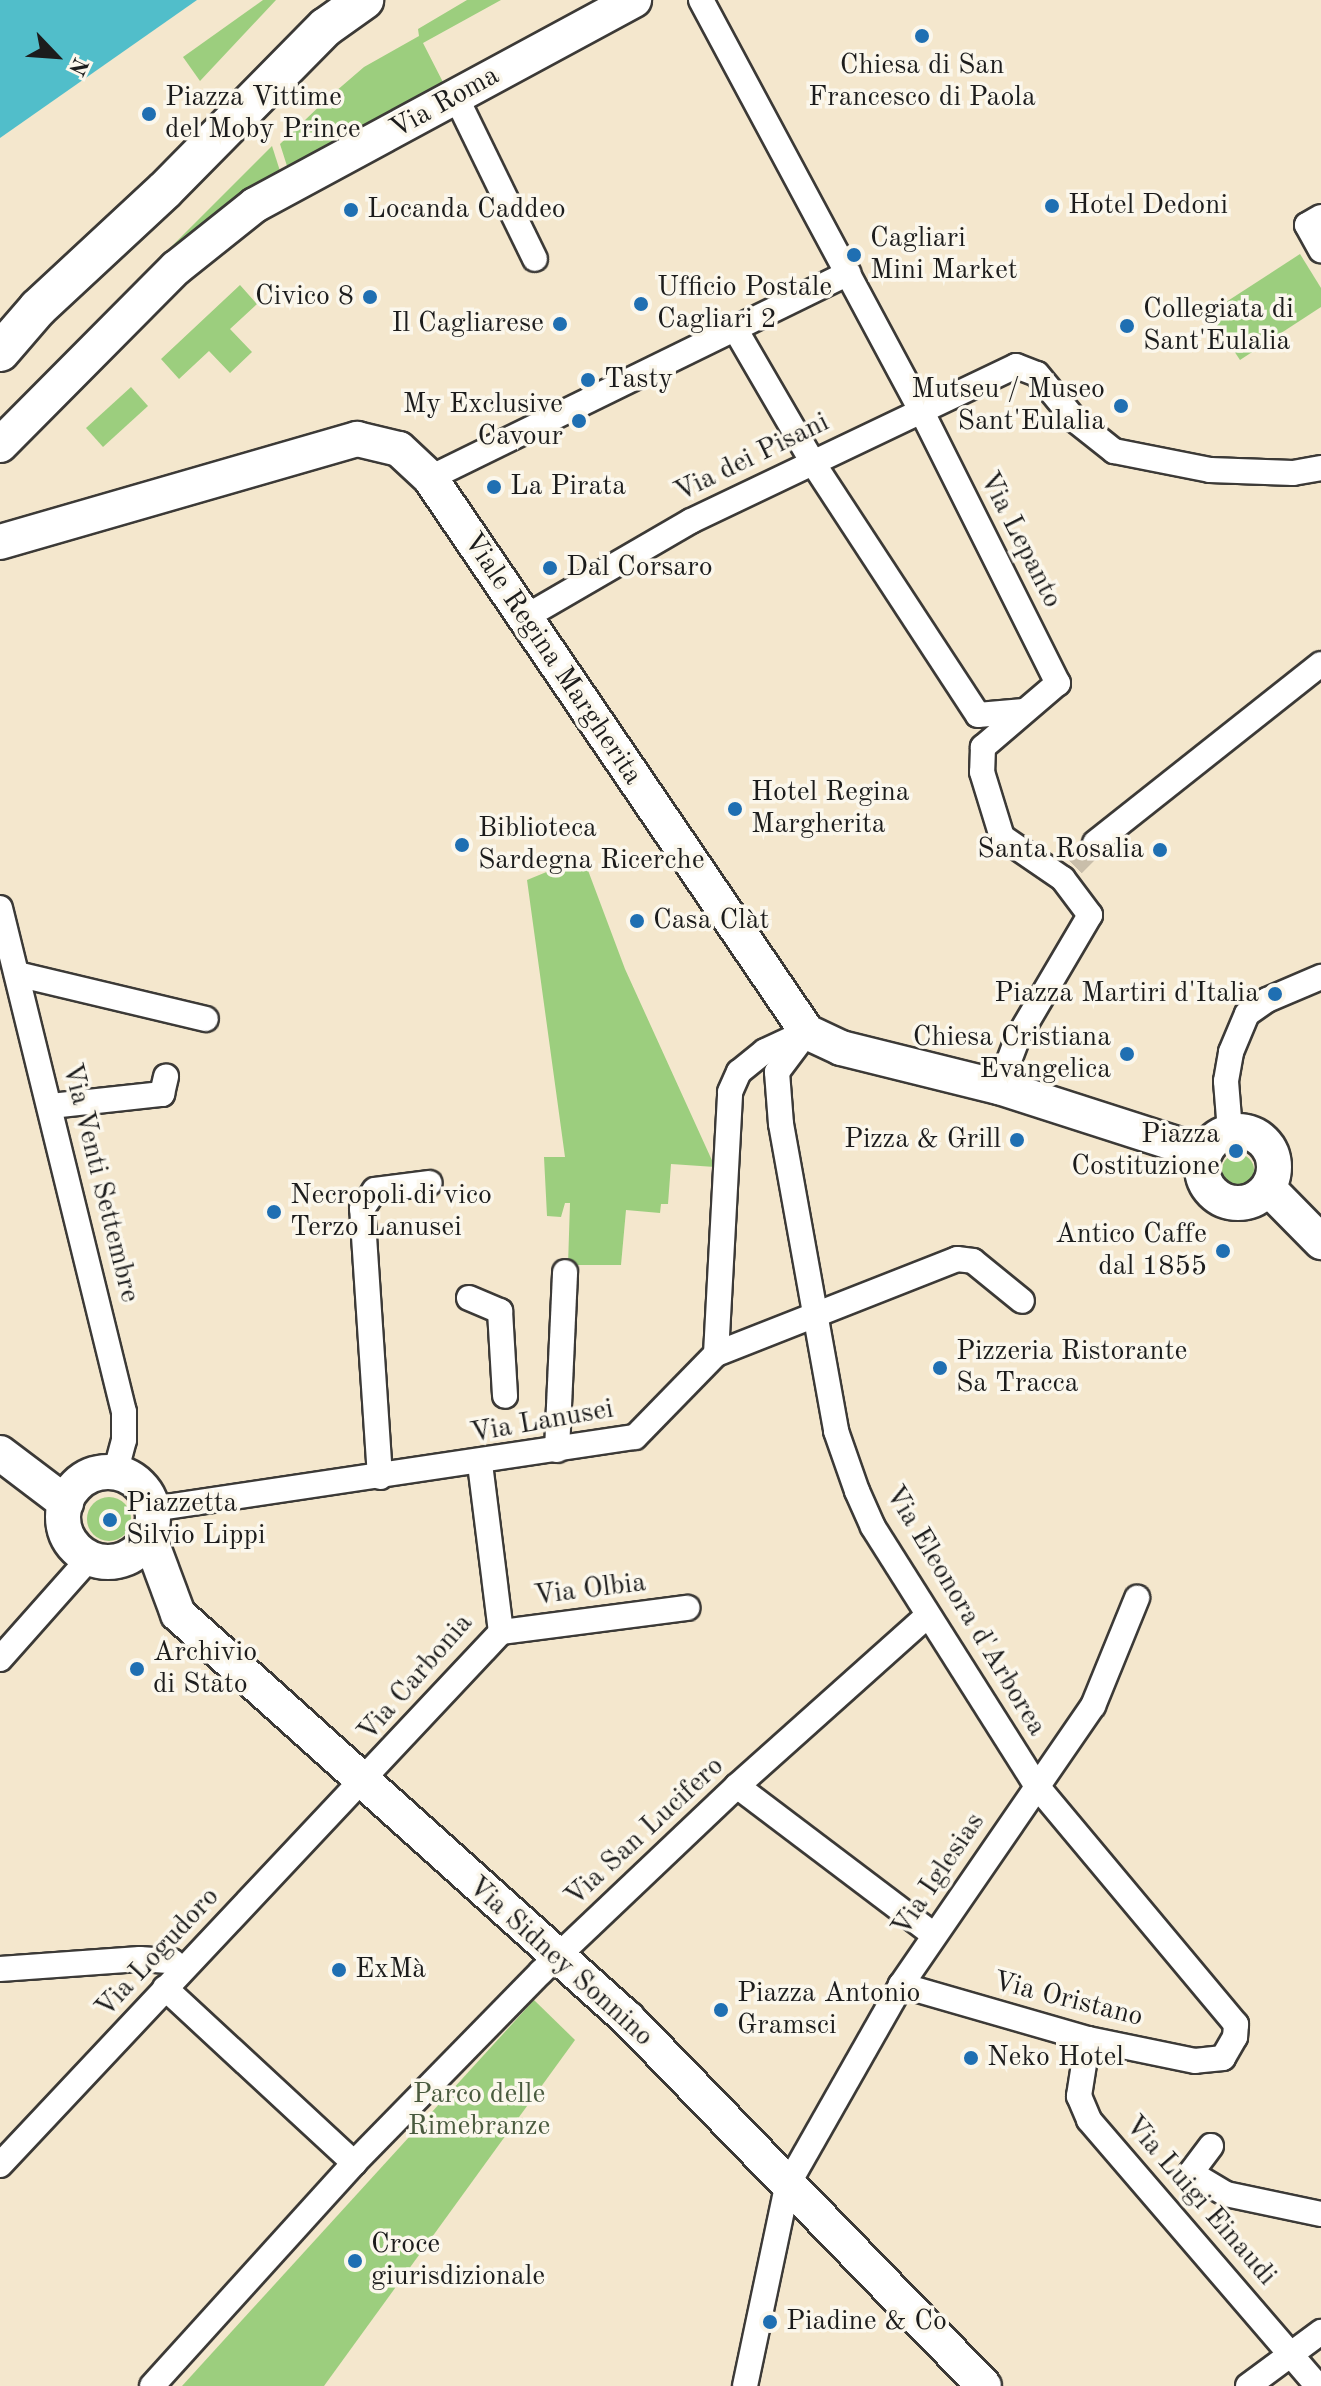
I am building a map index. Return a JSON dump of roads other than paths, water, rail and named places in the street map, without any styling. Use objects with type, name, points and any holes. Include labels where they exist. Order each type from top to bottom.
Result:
[{"type":"main road","points":[[0,352],[38,308],[165,190],[326,27],[364,0]]},
{"type":"main road","name":"Via Roma","points":[[0,445],[176,268],[255,205],[634,0]]},
{"type":"main road","points":[[0,321],[38,308]]},
{"type":"main road","name":"Viale Regina Margherita","points":[[4,538],[357,439],[379,441],[405,452],[430,478],[522,619],[807,1032]]},
{"type":"main road","points":[[807,1032],[841,1048],[1218,1142],[1254,1134],[1267,1145],[1274,1166],[1268,1188],[1250,1201],[1223,1200],[1204,1179],[1218,1142]]},
{"type":"main road","points":[[1268,1188],[1321,1242]]},
{"type":"main road","points":[[0,1453],[66,1503]]},
{"type":"main road","points":[[115,1473],[140,1485],[150,1522],[124,1559],[88,1560],[68,1535],[66,1503],[90,1476],[115,1473]]},
{"type":"main road","name":"Via Sidney Sonnino","points":[[150,1522],[178,1614],[556,1958],[628,2019],[984,2386]]},
{"type":"street","name":"Via Lepanto","points":[[701,0],[920,408],[1058,683],[983,747],[982,772],[1002,837],[1068,872],[1090,915],[1018,1037],[999,1087]]},
{"type":"street","points":[[456,97],[535,259]]},
{"type":"street","points":[[1314,221],[1321,250]]},
{"type":"street","points":[[430,478],[608,388],[848,273]]},
{"type":"street","points":[[734,327],[813,463],[978,715],[1024,711]]},
{"type":"street","name":"Via dei Pisani","points":[[522,619],[638,548],[920,408],[1016,366],[1037,374],[1075,420],[1114,451],[1210,470],[1293,473],[1321,468]]},
{"type":"street","points":[[1095,843],[1321,664]]},
{"type":"street","name":"Via Venti Settembre","points":[[0,908],[124,1412],[124,1440],[115,1473]]},
{"type":"street","points":[[17,974],[206,1019]]},
{"type":"street","points":[[1218,1142],[1231,1052],[1247,1014],[1267,1000],[1321,977]]},
{"type":"street","points":[[716,1354],[730,1092],[739,1072],[765,1051],[807,1032]]},
{"type":"street","name":"Via Eleonora d'Arborea","points":[[807,1032],[777,1072],[781,1124],[836,1431],[857,1491],[873,1527],[1036,1785],[1236,2024],[1223,2058]]},
{"type":"street","points":[[51,1106],[162,1094],[166,1076]]},
{"type":"street","points":[[380,1477],[362,1209],[375,1190],[430,1183]]},
{"type":"street","name":"Via Lanusei","points":[[150,1522],[380,1477],[635,1437],[716,1354],[957,1259],[973,1261],[1022,1301]]},
{"type":"street","points":[[557,1450],[565,1272]]},
{"type":"street","points":[[469,1298],[500,1311],[505,1396]]},
{"type":"street","name":"Via Carbonia","points":[[363,1784],[501,1632],[480,1463]]},
{"type":"street","points":[[0,1659],[88,1560]]},
{"type":"street","name":"Via Iglesias","points":[[745,2386],[787,2186],[901,1985],[1093,1706],[1137,1598]]},
{"type":"street","name":"Via Olbia","points":[[501,1632],[687,1608]]},
{"type":"street","name":"Via San Lucifero","points":[[152,2386],[354,2163],[556,1958],[737,1786],[928,1615]]},
{"type":"street","name":"Via Logudoro","points":[[0,2165],[182,1970],[363,1784]]},
{"type":"street","points":[[737,1786],[934,1935]]},
{"type":"street","points":[[0,1969],[140,1959],[172,1961],[182,1970]]},
{"type":"street","name":"Via Oristano","points":[[901,1985],[1088,2039],[1195,2061],[1223,2058]]},
{"type":"street","points":[[165,1988],[354,2163]]},
{"type":"street","name":"Via Luigi Einaudi","points":[[1088,2039],[1079,2096],[1089,2120],[1318,2386]]},
{"type":"street","points":[[1211,2146],[1191,2173],[1226,2194],[1321,2214]]},
{"type":"street","points":[[1248,2386],[1291,2351],[1321,2332]]},
{"type":"water","points":[[0,0],[197,0],[0,138]]},
{"type":"tunnel","points":[[1073,865],[1095,843]]},
{"type":"place","name":"Chiesa di San Francesco di Paola","points":[[922,36]]},
{"type":"place","name":"Piazza Vittime del Moby Prince","points":[[149,114]]},
{"type":"place","name":"Hotel Dedoni","points":[[1052,206]]},
{"type":"place","name":"Locanda Caddeo","points":[[351,210]]},
{"type":"place","name":"Cagliari Mini Market","points":[[854,255]]},
{"type":"place","name":"Civico 8","points":[[370,297]]},
{"type":"place","name":"Ufficio Postale Cagliari 2","points":[[641,304]]},
{"type":"place","name":"Il Cagliarese","points":[[560,324]]},
{"type":"place","name":"Collegiata di Sant'Eulalia","points":[[1127,326]]},
{"type":"place","name":"Tasty","points":[[588,380]]},
{"type":"place","name":"Mutseu / Museo Sant'Eulalia","points":[[1121,406]]},
{"type":"place","name":"My Exclusive Cavour","points":[[579,421]]},
{"type":"place","name":"La Pirata","points":[[494,487]]},
{"type":"place","name":"Dal Corsaro","points":[[550,568]]},
{"type":"place","name":"Hotel Regina Margherita","points":[[735,809]]},
{"type":"place","name":"Biblioteca Sardegna Ricerche","points":[[462,845]]},
{"type":"place","name":"Santa Rosalia","points":[[1160,850]]},
{"type":"place","name":"Casa Clàt","points":[[637,921]]},
{"type":"place","name":"Piazza Martiri d'Italia","points":[[1275,994]]},
{"type":"place","name":"Chiesa Cristiana Evangelica","points":[[1127,1054]]},
{"type":"place","name":"Pizza & Grill","points":[[1017,1140]]},
{"type":"place","name":"Piazza Costituzione","points":[[1236,1151]]},
{"type":"place","name":"Necropoli di vico Terzo Lanusei","points":[[274,1212]]},
{"type":"place","name":"Antico Caffe dal 1855","points":[[1223,1251]]},
{"type":"place","name":"Pizzeria Ristorante Sa Tracca","points":[[940,1368]]},
{"type":"place","name":"Piazzetta Silvio Lippi","points":[[110,1520]]},
{"type":"place","name":"Archivio di Stato","points":[[137,1669]]},
{"type":"place","name":"ExMà","points":[[339,1970]]},
{"type":"place","name":"Piazza Antonio Gramsci","points":[[721,2010]]},
{"type":"place","name":"Neko Hotel","points":[[971,2058]]},
{"type":"place","name":"Croce giurisdizionale","points":[[355,2261]]},
{"type":"place","name":"Piadine & Co","points":[[770,2322]]},
{"type":"park label","name":"Parco delle Rimebranze","points":[[479,2111]]}]
